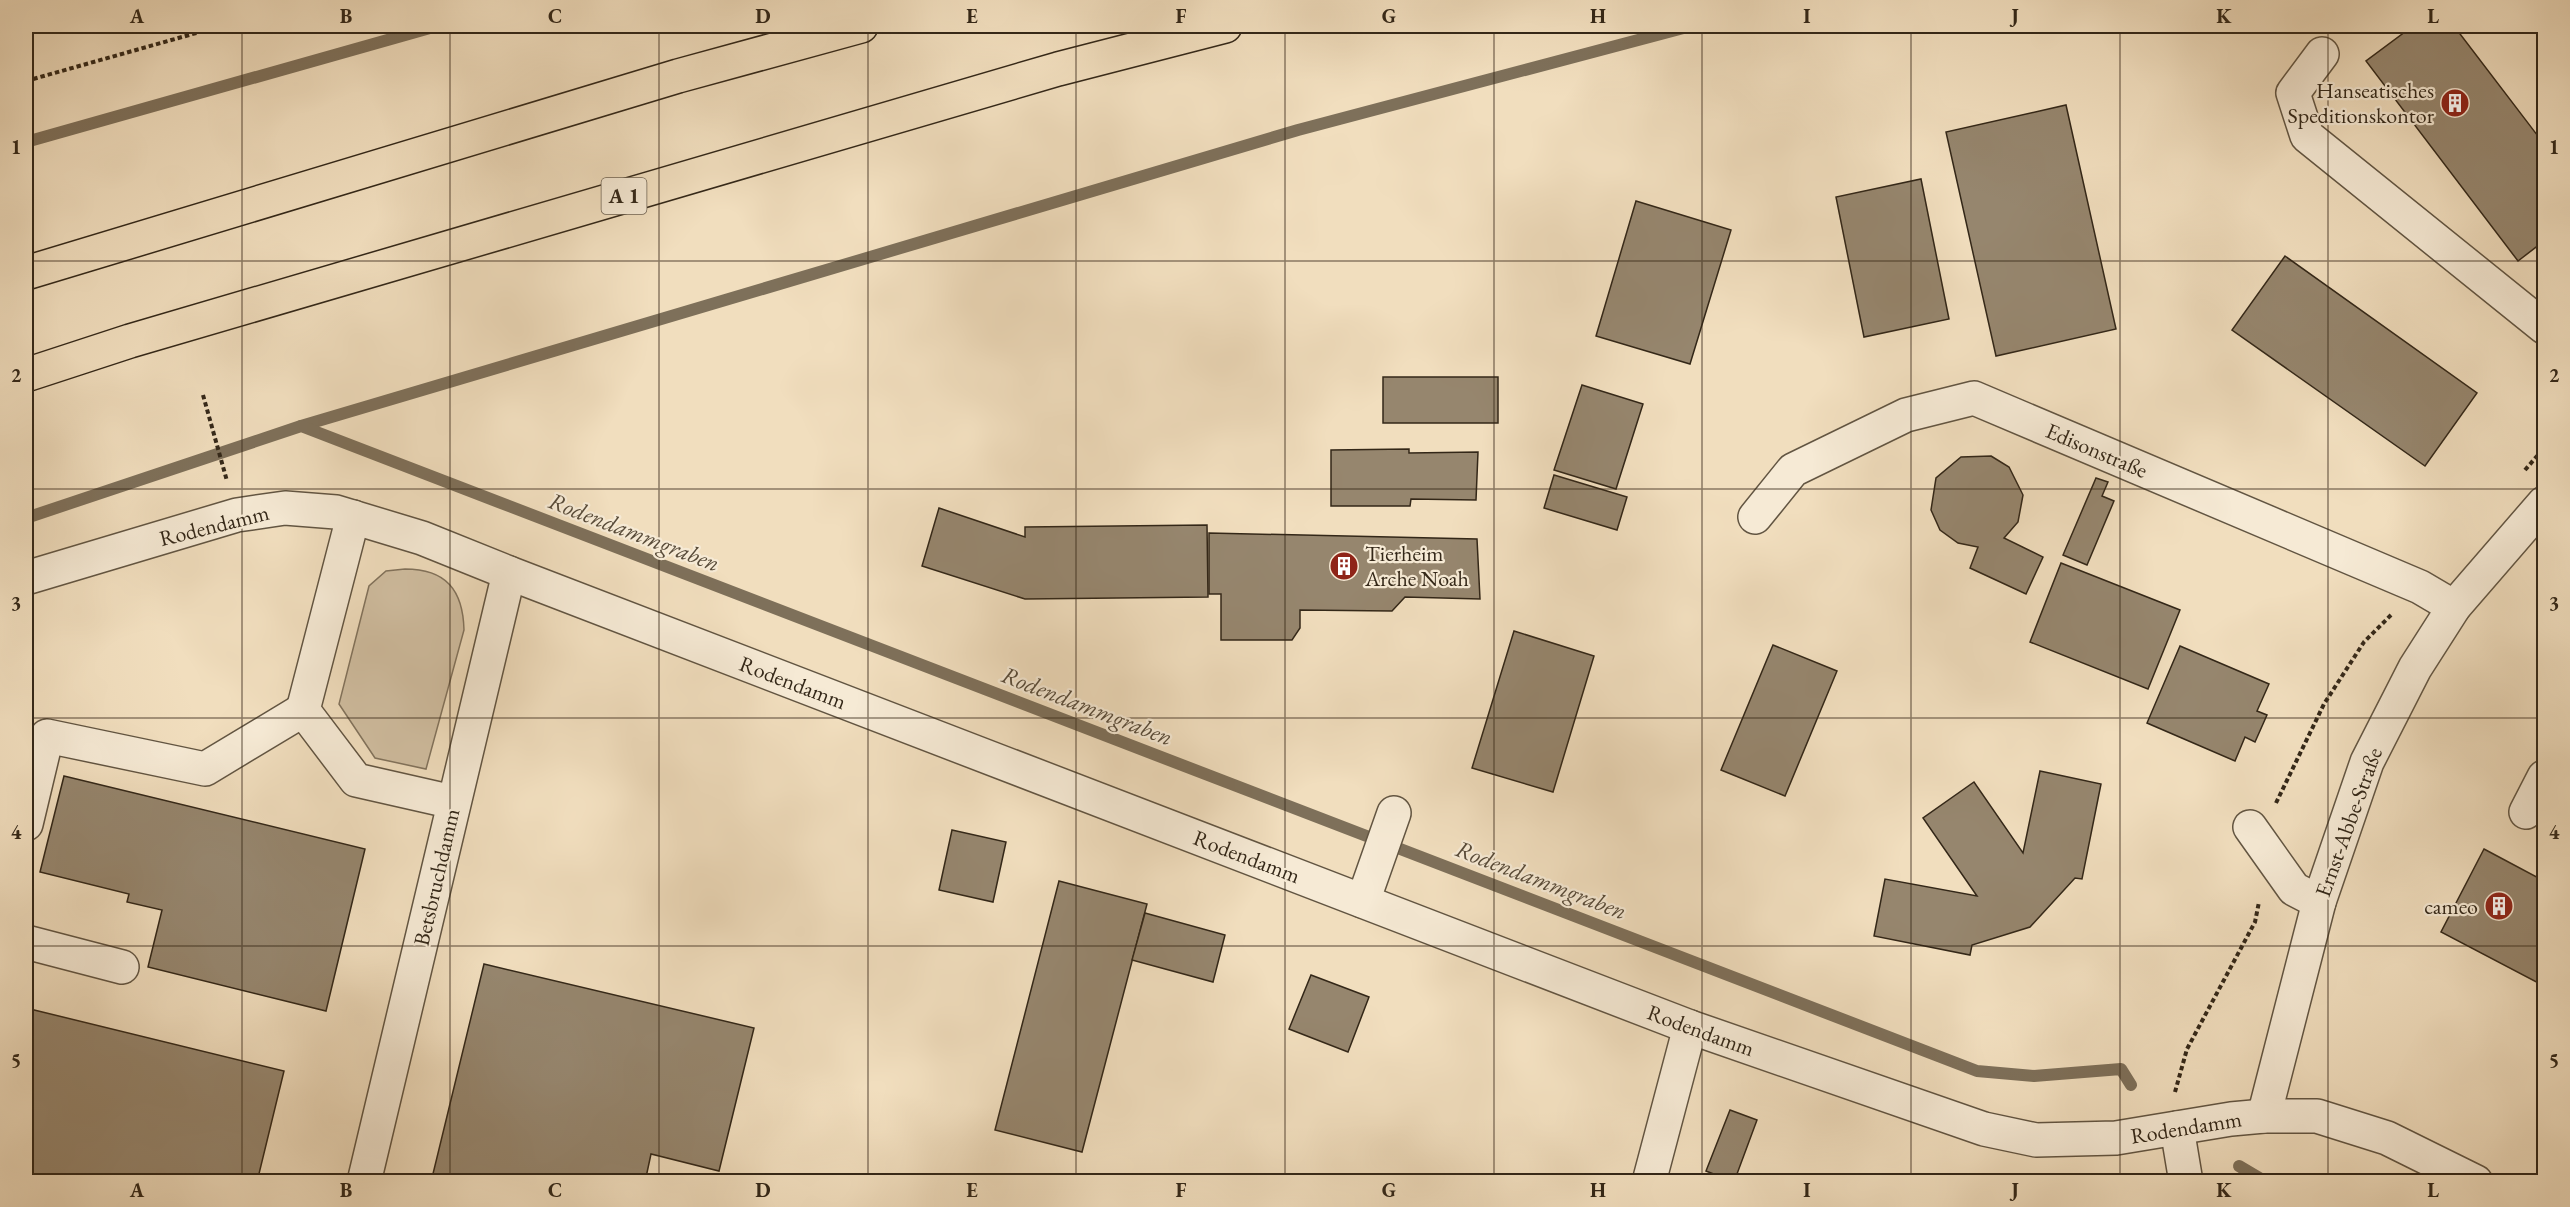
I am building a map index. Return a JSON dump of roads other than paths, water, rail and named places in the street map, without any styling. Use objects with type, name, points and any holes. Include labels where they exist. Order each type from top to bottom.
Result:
[{"type":"highway","points":[[26,273],[678,76],[861,26]]},
{"type":"highway","name":"A 1","points":[[26,375],[130,341],[1024,79],[1225,26]]},
{"type":"street","points":[[2322,54],[2293,93],[2307,136],[2544,327]]},
{"type":"street","name":"Edisonstraße","points":[[1755,517],[1793,470],[1906,415],[1974,398],[2420,587],[2454,607]]},
{"type":"street","name":"Ernst-Abbe-Straße","points":[[2264,1116],[2319,902],[2367,762],[2415,668],[2454,607],[2544,504]]},
{"type":"street","name":"Rodendamm","points":[[26,578],[237,515],[285,508],[336,512],[422,538],[509,573],[1368,886],[1690,1027],[1984,1129],[2036,1140],[2116,1138],[2264,1116],[2316,1116],[2386,1138],[2476,1182]]},
{"type":"street","points":[[26,824],[47,736],[205,770],[303,710],[353,517]]},
{"type":"street","name":"Betsbruchdamm","points":[[364,1182],[509,573]]},
{"type":"street","points":[[303,710],[356,780],[453,802]]},
{"type":"street","points":[[2526,812],[2544,777]]},
{"type":"street","points":[[1368,886],[1394,813]]},
{"type":"street","points":[[2250,827],[2294,889],[2319,902]]},
{"type":"street","points":[[26,942],[122,967]]},
{"type":"street","points":[[1649,1182],[1690,1027]]},
{"type":"street","points":[[2177,1128],[2186,1182]]},
{"type":"waterway","points":[[26,142],[437,26]]},
{"type":"waterway","points":[[301,426],[1298,130],[1691,26]]},
{"type":"waterway","name":"Rodendammgraben","points":[[26,518],[301,426],[1977,1071],[2034,1076],[2121,1069],[2131,1085]]},
{"type":"waterway","name":"Rodendammgraben","points":[[2239,1166],[2266,1182]]},
{"type":"place","name":"Hanseatisches Speditionskontor","points":[[2455,103]]},
{"type":"place","name":"Tierheim Arche Noah","points":[[1344,566]]},
{"type":"place","name":"cameo","points":[[2499,906]]}]
